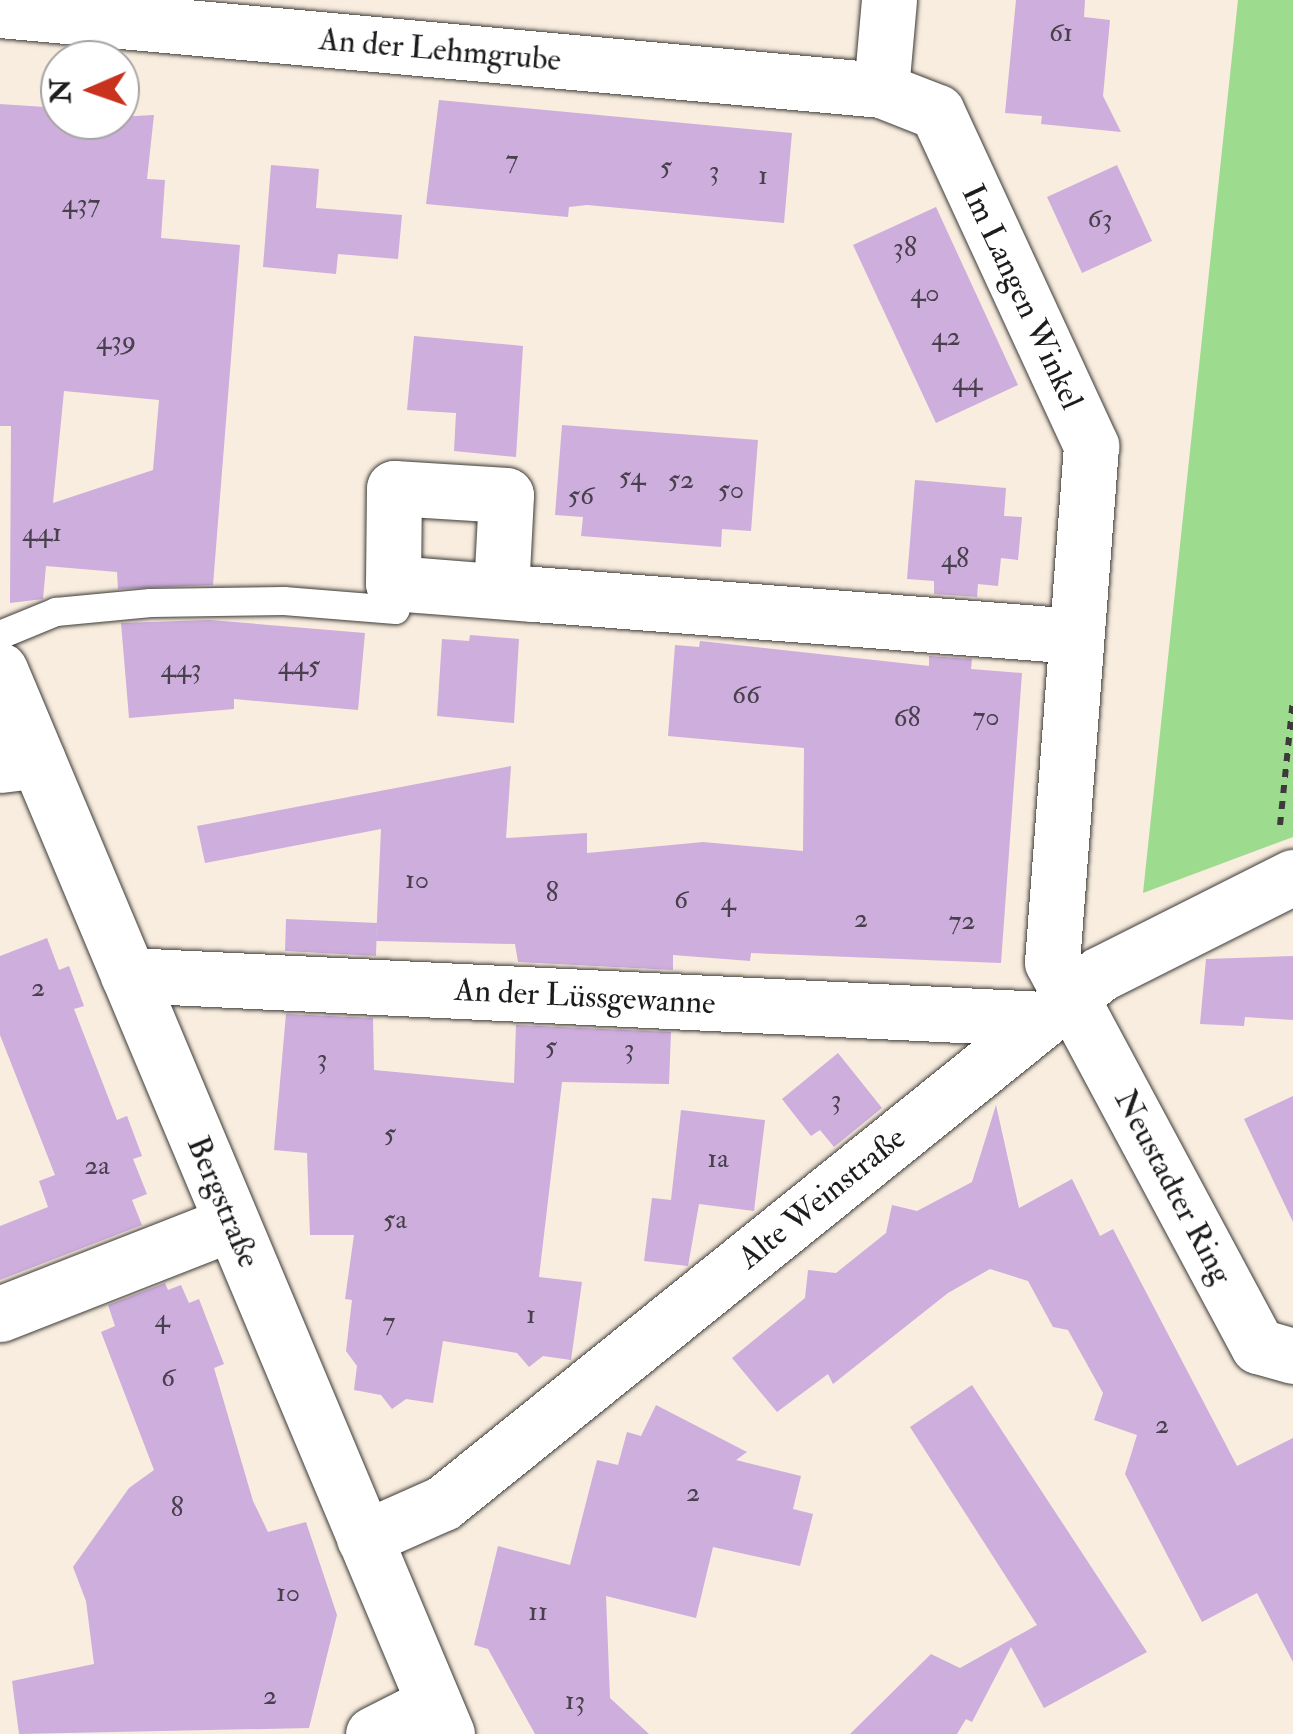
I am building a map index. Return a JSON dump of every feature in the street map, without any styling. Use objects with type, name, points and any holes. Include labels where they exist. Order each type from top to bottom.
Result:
[{"type":"street","points":[[881,90],[889,0]]},
{"type":"street","name":"An der Lehmgrube","points":[[0,10],[881,90]]},
{"type":"street","name":"Im Langen Winkel","points":[[881,90],[937,112],[1091,446],[1052,962],[1057,1007]]},
{"type":"street","points":[[501,591],[1076,636]]},
{"type":"street","name":"Bergstraße","points":[[0,670],[19,763],[128,975],[441,1718]]},
{"type":"street","name":"Alte Weinstraße","points":[[364,1538],[443,1504],[1100,974],[1283,882]]},
{"type":"street","name":"An der Lüssgewanne","points":[[128,975],[1057,1007]]},
{"type":"street","name":"Neustadter Ring","points":[[1057,1007],[1258,1346],[1293,1356]]},
{"type":"street","points":[[0,1314],[232,1223]]},
{"type":"street","points":[[373,1734],[441,1718]]},
{"type":"lane","points":[[0,635],[56,612],[151,603],[284,601],[396,610]]},
{"type":"path","points":[[1283,882],[1293,700]]},
{"type":"green space","points":[[1238,0],[1293,0],[1293,837],[1143,893]]},
{"type":"building","points":[[1016,0],[1085,0],[1084,17],[1110,20],[1103,96],[1121,132],[1041,124],[1042,116],[1005,113]]},
{"type":"building","points":[[439,100],[792,133],[784,223],[587,205],[569,207],[568,217],[426,204]]},
{"type":"building","points":[[0,104],[40,107],[40,140],[140,140],[140,116],[154,115],[147,179],[165,180],[161,238],[240,245],[213,585],[118,589],[117,572],[46,566],[43,599],[10,603],[11,426],[0,426]],"holes":[[[64,391],[159,400],[153,470],[53,503]]]},
{"type":"building","points":[[271,165],[319,169],[316,208],[402,215],[398,259],[338,254],[336,274],[263,267]]},
{"type":"building","points":[[1117,165],[1152,241],[1082,273],[1047,197]]},
{"type":"building","points":[[936,207],[1018,385],[936,423],[853,245]]},
{"type":"building","points":[[414,336],[523,346],[516,457],[454,451],[456,413],[407,410]]},
{"type":"building","points":[[562,425],[758,440],[751,531],[722,529],[721,547],[581,536],[583,517],[555,515]]},
{"type":"building","points":[[915,480],[1006,488],[1004,516],[1022,517],[1018,560],[1001,558],[998,586],[978,584],[977,597],[934,594],[934,581],[907,579]]},
{"type":"building","points":[[210,620],[365,633],[358,710],[234,699],[234,709],[129,718],[121,623]]},
{"type":"building","points":[[470,635],[519,639],[514,723],[437,716],[442,639],[469,641]]},
{"type":"building","points":[[700,641],[929,666],[929,656],[972,659],[971,669],[1022,673],[1001,963],[751,953],[750,961],[673,955],[673,970],[518,962],[515,944],[376,941],[381,829],[205,863],[197,826],[511,766],[506,838],[587,833],[587,853],[703,842],[803,851],[804,748],[668,736],[675,645],[699,647]]},
{"type":"building","points":[[286,919],[377,923],[376,956],[285,951]]},
{"type":"building","points":[[47,938],[59,970],[69,966],[84,1006],[74,1009],[117,1120],[127,1116],[142,1156],[133,1159],[147,1194],[132,1200],[142,1225],[0,1280],[0,1226],[48,1207],[39,1181],[55,1175],[0,1035],[0,956]]},
{"type":"building","points":[[1293,956],[1293,1020],[1245,1017],[1244,1026],[1200,1024],[1206,959]]},
{"type":"building","points":[[286,1014],[373,1018],[374,1070],[514,1083],[516,1025],[671,1032],[669,1084],[562,1082],[539,1277],[582,1282],[571,1360],[543,1356],[529,1367],[517,1353],[443,1341],[433,1403],[406,1399],[392,1409],[381,1395],[354,1390],[357,1366],[346,1351],[352,1300],[345,1299],[354,1235],[310,1235],[307,1153],[274,1150]]},
{"type":"building","points":[[838,1053],[882,1108],[834,1147],[820,1130],[811,1136],[782,1099]]},
{"type":"building","points":[[1293,1096],[1293,1222],[1244,1119]]},
{"type":"building","points":[[996,1105],[1019,1208],[1072,1179],[1100,1236],[1113,1229],[1237,1466],[1293,1438],[1293,1662],[1257,1593],[1202,1622],[1125,1474],[1137,1435],[1094,1420],[1103,1393],[1068,1330],[1053,1327],[1028,1281],[990,1269],[948,1293],[833,1384],[828,1374],[777,1412],[732,1358],[805,1298],[808,1270],[836,1273],[886,1233],[892,1205],[917,1211],[972,1182]]},
{"type":"building","points":[[681,1110],[765,1120],[754,1211],[699,1204],[688,1266],[644,1261],[652,1198],[671,1200]]},
{"type":"building","points":[[165,1283],[168,1290],[181,1285],[189,1303],[199,1299],[224,1364],[214,1368],[253,1501],[268,1532],[306,1522],[337,1615],[309,1728],[19,1734],[12,1681],[94,1664],[86,1601],[73,1567],[129,1488],[154,1470],[101,1332],[115,1326],[108,1305]]},
{"type":"building","points":[[972,1385],[1147,1652],[1044,1708],[1011,1647],[972,1722],[966,1719],[957,1734],[850,1734],[931,1654],[960,1668],[1037,1625],[910,1427]]},
{"type":"building","points":[[656,1405],[747,1452],[736,1460],[801,1476],[793,1509],[813,1514],[800,1566],[713,1547],[696,1618],[606,1596],[610,1698],[649,1734],[535,1734],[488,1649],[474,1645],[498,1546],[570,1565],[597,1460],[618,1465],[627,1432],[641,1436]]}]
